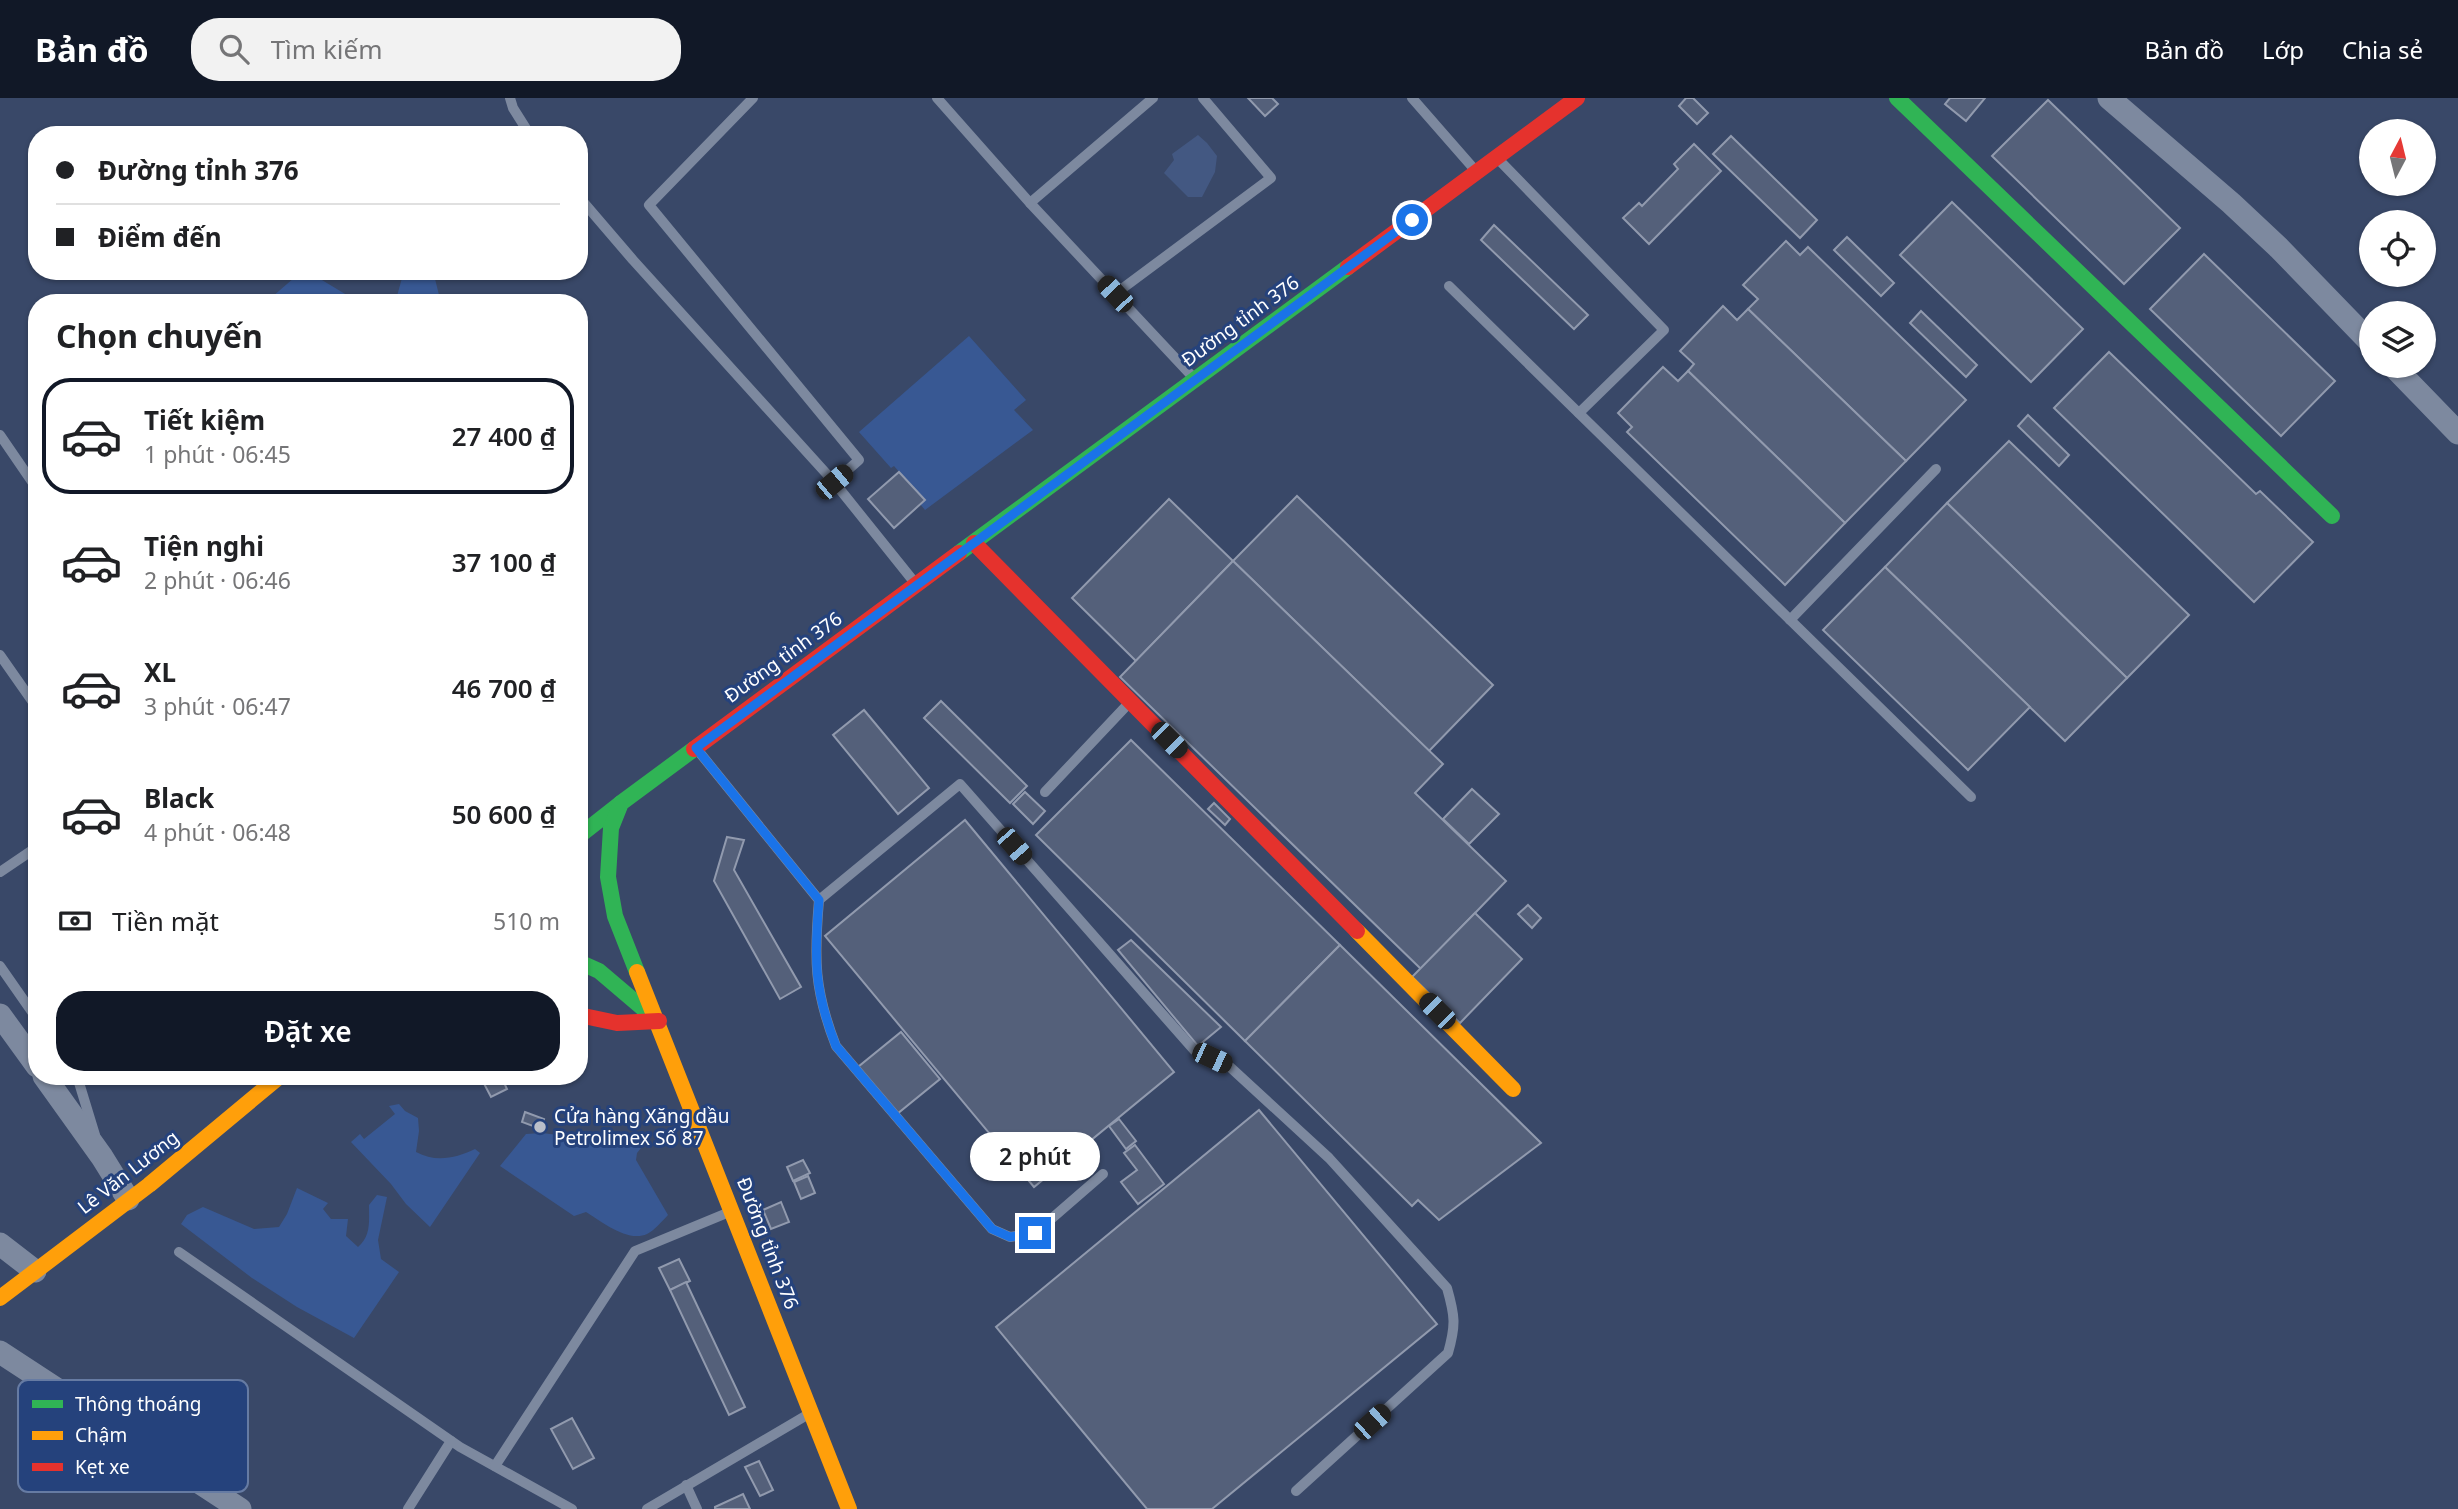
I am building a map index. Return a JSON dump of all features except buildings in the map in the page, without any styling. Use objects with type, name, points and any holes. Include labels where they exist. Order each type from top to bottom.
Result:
[{"type":"main road","name":"Đường tỉnh 376","points":[[849,1509],[659,1021],[615,916],[608,877],[611,828],[621,803],[1577,98]]},
{"type":"main road","points":[[1897,98],[2332,516]]},
{"type":"main road","points":[[974,543],[1513,1088]]},
{"type":"main road","points":[[588,829],[621,803]]},
{"type":"main road","points":[[588,966],[599,971],[659,1021]]},
{"type":"main road","points":[[588,1016],[617,1023],[659,1021]]},
{"type":"main road","name":"Lê Văn Lương","points":[[0,1298],[149,1185],[269,1085]]},
{"type":"street","points":[[2109,98],[2231,202],[2359,331]]},
{"type":"street","points":[[2405,378],[2458,433]]},
{"type":"street","points":[[0,1015],[28,1054]]},
{"type":"street","points":[[50,1085],[102,1157],[128,1199]]},
{"type":"street","points":[[0,1244],[35,1271]]},
{"type":"street","points":[[0,1352],[43,1380]]},
{"type":"street","points":[[214,1492],[240,1509]]},
{"type":"lane","points":[[510,98],[524,126]]},
{"type":"lane","points":[[753,98],[649,205],[859,460],[834,482]]},
{"type":"lane","points":[[937,98],[1030,203],[1195,380]]},
{"type":"lane","points":[[1030,203],[1153,98]]},
{"type":"lane","points":[[1115,294],[1271,178],[1203,98]]},
{"type":"lane","points":[[1412,98],[1477,172]]},
{"type":"lane","points":[[1496,157],[1664,330],[1579,412]]},
{"type":"lane","points":[[588,208],[834,482],[916,585]]},
{"type":"lane","points":[[1450,286],[1971,797]]},
{"type":"lane","points":[[0,435],[28,476]]},
{"type":"lane","points":[[1790,620],[1936,469]]},
{"type":"lane","points":[[0,655],[28,695]]},
{"type":"lane","points":[[1045,792],[1130,701]]},
{"type":"lane","points":[[696,748],[819,900],[816,975],[825,1018],[836,1046],[992,1229],[1010,1237],[1035,1233],[1103,1174]]},
{"type":"lane","points":[[819,900],[960,784],[1194,1050],[1230,1067],[1329,1158],[1447,1288],[1454,1311],[1455,1329],[1448,1353],[1296,1491]]},
{"type":"lane","points":[[0,872],[28,853]]},
{"type":"lane","points":[[0,966],[28,1006]]},
{"type":"lane","points":[[80,1085],[102,1157]]},
{"type":"lane","points":[[495,1466],[635,1251],[733,1211]]},
{"type":"lane","points":[[179,1252],[451,1441],[572,1509]]},
{"type":"lane","points":[[647,1509],[812,1412]]},
{"type":"lane","points":[[408,1509],[451,1441]]},
{"type":"lane","points":[[687,1485],[697,1509]]},
{"type":"shaded area","points":[[1198,135],[1217,156],[1215,172],[1202,197],[1188,197],[1164,173],[1174,160],[1172,154]]},
{"type":"shaded area","points":[[292,280],[322,280],[345,294],[275,294]]},
{"type":"shaded area","points":[[401,280],[435,280],[439,294],[398,294]]},
{"type":"shaded area","points":[[969,336],[1026,400],[1014,410],[1033,430],[925,510],[920,504],[924,500],[859,432]]},
{"type":"shaded area","points":[[399,1104],[418,1118],[416,1152],[438,1158],[453,1157],[475,1149],[480,1153],[430,1227],[351,1142],[360,1134],[364,1139],[395,1114],[389,1106]]},
{"type":"shaded area","points":[[542,1133],[637,1145],[641,1148],[636,1160],[668,1215],[647,1234],[632,1236],[586,1212],[574,1216],[500,1166],[526,1134]]},
{"type":"shaded area","points":[[297,1188],[328,1203],[323,1209],[331,1219],[348,1219],[346,1236],[358,1247],[367,1233],[369,1205],[377,1195],[387,1197],[378,1240],[381,1259],[399,1272],[354,1338],[297,1307],[252,1278],[181,1224],[187,1215],[203,1207],[254,1229],[279,1227]]},
{"type":"traffic: fast","points":[[1897,98],[2332,516]]},
{"type":"traffic: fast","points":[[959,553],[1348,267]]},
{"type":"traffic: fast","points":[[637,972],[615,916],[608,877],[611,828],[621,803],[694,749]]},
{"type":"traffic: fast","points":[[588,829],[621,803]]},
{"type":"traffic: fast","points":[[588,966],[599,971],[652,1016]]},
{"type":"traffic: slow","points":[[1357,931],[1513,1089]]},
{"type":"traffic: slow","points":[[637,972],[849,1509]]},
{"type":"traffic: slow","points":[[0,1298],[149,1185],[269,1085]]},
{"type":"traffic: jam","points":[[1348,267],[1577,98]]},
{"type":"traffic: jam","points":[[974,543],[1357,931]]},
{"type":"traffic: jam","points":[[694,749],[959,553]]},
{"type":"traffic: jam","points":[[588,1017],[617,1023],[659,1021]]},
{"type":"place","name":"Cửa hàng Xăng dầu Petrolimex Số 87","points":[[540,1127]]},
{"type":"route","points":[[1035,1233],[1010,1237],[992,1229],[836,1046],[825,1018],[816,975],[819,900],[696,748],[1412,220]]}]
